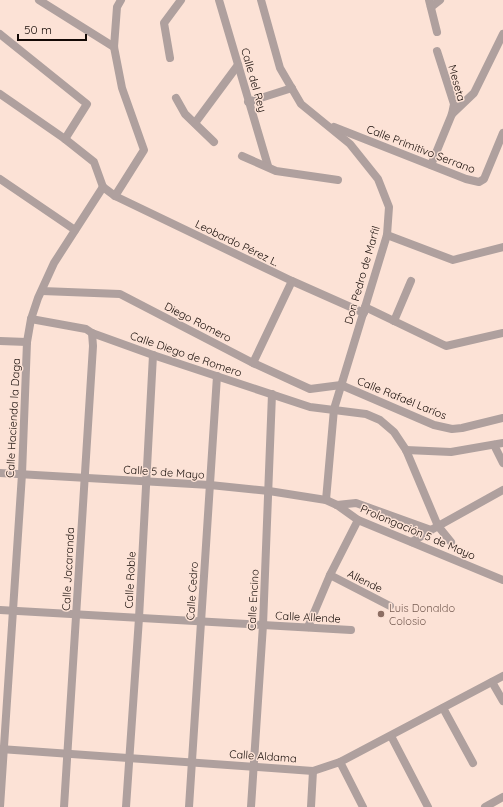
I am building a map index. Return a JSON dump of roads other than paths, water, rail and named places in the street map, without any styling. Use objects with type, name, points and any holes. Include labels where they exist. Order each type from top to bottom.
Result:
[{"type":"street","points":[[39,0],[114,48]]},
{"type":"street","points":[[115,196],[144,150],[122,88],[114,48],[117,7],[121,0]]},
{"type":"street","points":[[170,58],[164,23],[181,0]]},
{"type":"street","name":"Calle del Rey","points":[[219,0],[268,166]]},
{"type":"street","name":"Don Pedro de Marfil","points":[[261,0],[280,68],[301,104],[350,144],[378,179],[389,207],[387,235],[340,385],[334,409],[326,500]]},
{"type":"street","points":[[437,32],[430,4],[440,0]]},
{"type":"street","points":[[0,34],[87,104],[65,139]]},
{"type":"street","points":[[452,114],[474,93],[503,34]]},
{"type":"street","name":"Meseta","points":[[431,165],[452,114],[454,104],[437,51]]},
{"type":"street","points":[[195,123],[238,64]]},
{"type":"street","points":[[248,102],[292,88]]},
{"type":"street","points":[[0,94],[65,139],[94,162],[103,187]]},
{"type":"street","points":[[176,98],[185,114],[214,142]]},
{"type":"street","name":"Calle Primitivo Serrano","points":[[326,124],[466,179],[479,182],[484,180],[503,133]]},
{"type":"street","points":[[242,156],[268,166],[276,171],[338,180]]},
{"type":"street","points":[[0,179],[75,230]]},
{"type":"street","name":"Leobardo Pérez L.","points":[[103,187],[115,196],[292,282],[394,321],[446,346],[503,333]]},
{"type":"street","name":"Calle Hacienda la Daga","points":[[0,807],[2,749],[13,610],[22,474],[28,342],[31,319],[54,262],[103,187]]},
{"type":"street","points":[[387,235],[453,260],[503,247]]},
{"type":"street","points":[[394,321],[411,281]]},
{"type":"street","points":[[253,363],[292,282]]},
{"type":"street","name":"Diego Romero","points":[[42,291],[120,294],[253,363],[310,389],[340,385]]},
{"type":"street","name":"Calle Diego de Romero","points":[[31,319],[86,329],[92,333],[153,355],[310,407],[366,414],[380,420],[394,432],[406,450],[434,528]]},
{"type":"street","name":"Calle Jacaranda","points":[[64,807],[93,346],[92,333]]},
{"type":"street","points":[[0,341],[28,342]]},
{"type":"street","name":"Calle Roble","points":[[126,807],[128,758],[140,618],[153,355]]},
{"type":"street","name":"Calle Cedro","points":[[189,807],[217,376]]},
{"type":"street","name":"Calle Rafaél Laríos","points":[[340,385],[434,424],[452,429],[503,418]]},
{"type":"street","name":"Calle Encino","points":[[251,807],[263,625],[272,394]]},
{"type":"street","points":[[406,450],[451,452],[503,443]]},
{"type":"street","points":[[494,445],[503,463]]},
{"type":"street","name":"Calle 5 de Mayo","points":[[0,472],[210,485],[269,491],[326,500]]},
{"type":"street","points":[[412,542],[434,528],[503,490]]},
{"type":"street","name":"Prolongación 5 de Mayo","points":[[326,500],[337,505],[358,520],[503,580]]},
{"type":"street","points":[[337,505],[356,503],[434,528],[451,542]]},
{"type":"street","points":[[308,627],[330,576],[358,520]]},
{"type":"street","name":"Allende","points":[[330,576],[390,606]]},
{"type":"street","name":"Calle Allende","points":[[0,610],[351,630]]},
{"type":"street","name":"Calle Aldama","points":[[2,749],[313,771],[340,762],[503,676]]},
{"type":"street","points":[[492,682],[503,701]]},
{"type":"street","points":[[443,708],[473,763]]},
{"type":"street","points":[[391,736],[428,807]]},
{"type":"street","points":[[340,762],[363,807]]},
{"type":"street","points":[[311,807],[313,771]]},
{"type":"street","points":[[490,806],[503,797]]},
{"type":"place","name":"Luis Donaldo Colosio","points":[[381,614]]}]
